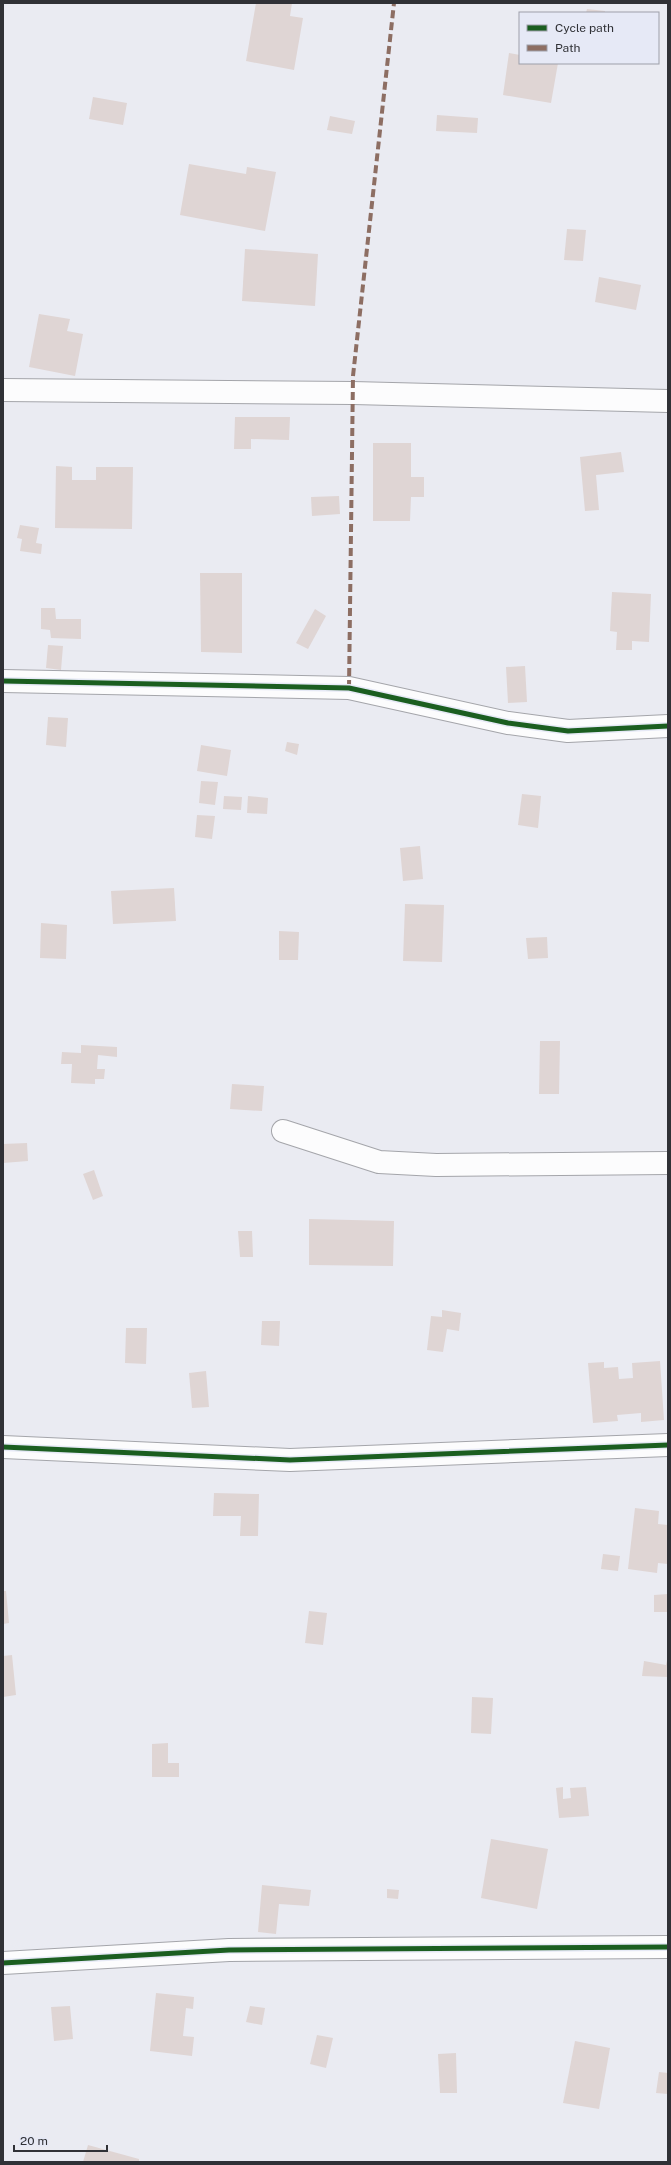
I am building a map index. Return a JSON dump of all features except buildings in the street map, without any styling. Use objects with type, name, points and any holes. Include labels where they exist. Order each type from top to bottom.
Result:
[{"type":"street","points":[[3,390],[353,393],[668,401]]},
{"type":"street","points":[[3,681],[349,688],[508,723],[568,731],[668,726]]},
{"type":"street","points":[[282,1131],[379,1162],[436,1164],[668,1163]]},
{"type":"street","points":[[3,1447],[290,1460],[668,1445]]},
{"type":"street","points":[[3,1963],[229,1950],[668,1947]]},
{"type":"marked path","points":[[349,688],[353,376],[394,3]]},
{"type":"cycle path","points":[[3,681],[349,688],[508,723],[568,731],[668,726]]},
{"type":"cycle path","points":[[3,1447],[290,1460],[668,1445]]},
{"type":"cycle path","points":[[3,1963],[229,1950],[668,1947]]}]
